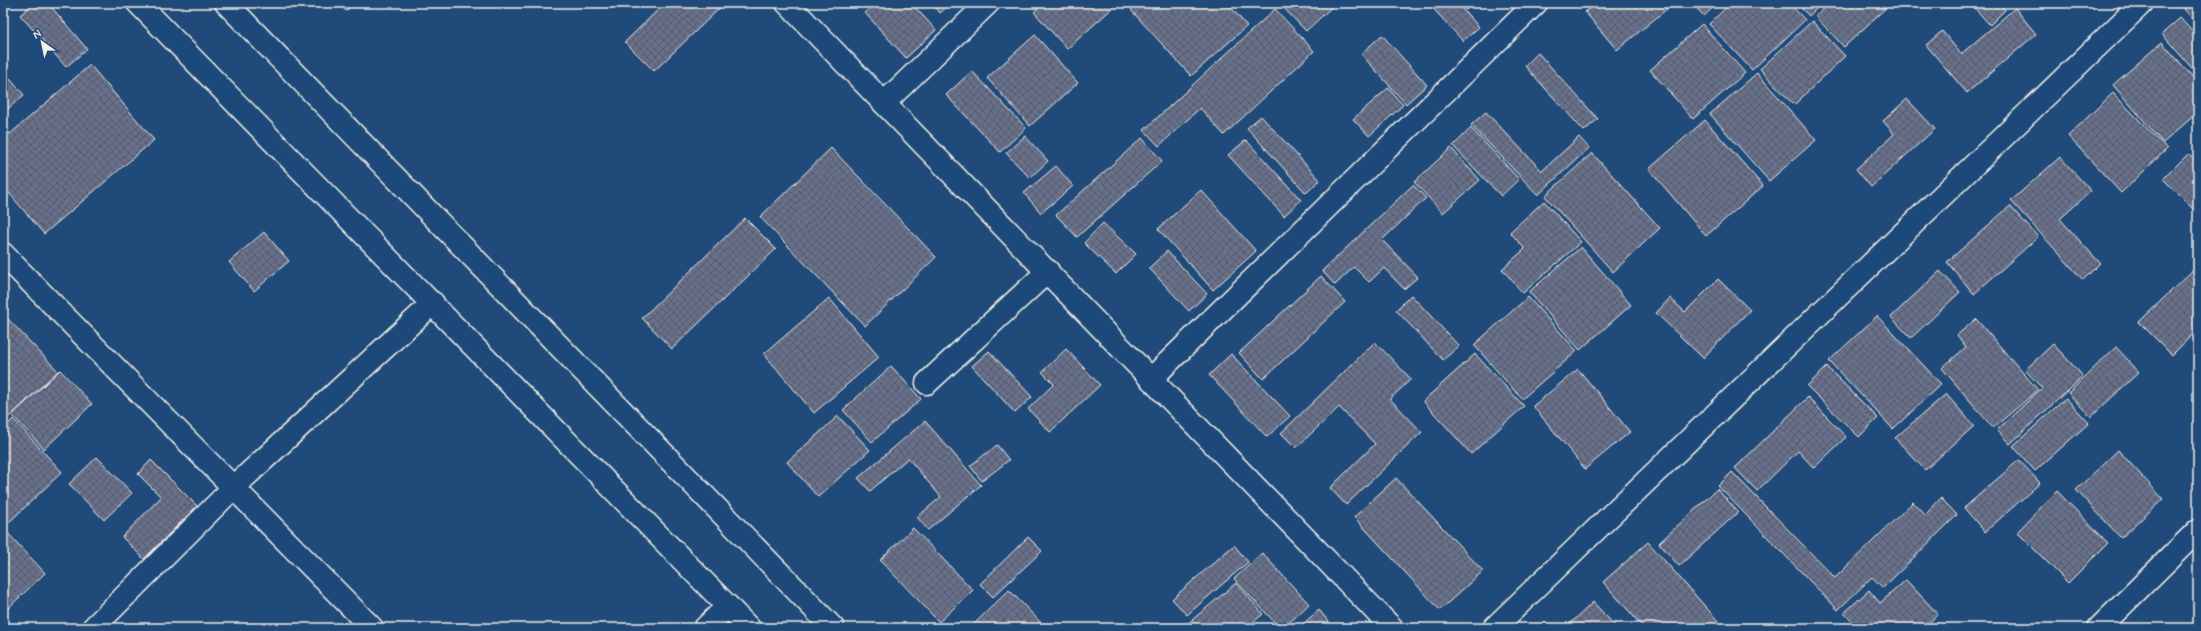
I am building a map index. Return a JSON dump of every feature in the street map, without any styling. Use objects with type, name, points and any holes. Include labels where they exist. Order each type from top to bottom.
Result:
[{"type":"street","points":[[138,3],[433,303],[749,628]]},
{"type":"street","points":[[226,3],[833,628]]},
{"type":"street","points":[[787,3],[1392,628]]},
{"type":"street","points":[[884,103],[988,3]]},
{"type":"street","points":[[1151,379],[1536,3]]},
{"type":"street","points":[[1494,628],[2142,3]]},
{"type":"street","points":[[3,254],[372,628]]},
{"type":"street","points":[[927,383],[1048,271]]},
{"type":"street","points":[[93,628],[234,487],[433,303]]},
{"type":"street","points":[[2099,628],[2198,530]]},
{"type":"street","points":[[705,628],[728,606]]},
{"type":"building","points":[[34,3],[48,3],[87,49],[66,67],[20,15]]},
{"type":"building","points":[[338,3],[354,3],[346,11]]},
{"type":"building","points":[[665,3],[719,3],[722,6],[654,71],[625,42]]},
{"type":"building","points":[[877,3],[911,3],[936,30],[906,58],[865,13]]},
{"type":"building","points":[[931,3],[952,3],[940,13]]},
{"type":"building","points":[[1044,3],[1117,4],[1067,49],[1034,12]]},
{"type":"building","points":[[1138,3],[1227,3],[1247,26],[1191,76],[1131,10]]},
{"type":"building","points":[[1279,3],[1336,3],[1306,31]]},
{"type":"building","points":[[1428,3],[1457,3],[1479,27],[1463,41]]},
{"type":"building","points":[[1460,3],[1474,3],[1466,10]]},
{"type":"building","points":[[1597,3],[1664,3],[1668,8],[1617,50],[1585,12]]},
{"type":"building","points":[[1692,3],[1718,3],[1704,16]]},
{"type":"building","points":[[1731,3],[1789,3],[1805,20],[1752,70],[1709,24]]},
{"type":"building","points":[[1796,3],[1822,3],[1809,16]]},
{"type":"building","points":[[1829,3],[1891,3],[1844,47],[1815,16]]},
{"type":"building","points":[[1970,3],[1999,3],[2005,10],[1990,25]]},
{"type":"building","points":[[2191,3],[2198,3],[2198,25],[2184,9]]},
{"type":"building","points":[[2015,8],[2036,34],[1967,93],[1926,45],[1942,31],[1961,54]]},
{"type":"building","points":[[1275,9],[1314,51],[1224,135],[1200,108],[1159,146],[1144,130]]},
{"type":"building","points":[[2180,18],[2198,38],[2198,75],[2162,34]]},
{"type":"building","points":[[1812,21],[1845,56],[1794,105],[1760,69]]},
{"type":"building","points":[[1702,24],[1745,73],[1693,119],[1650,70]]},
{"type":"building","points":[[1035,35],[1078,83],[1030,126],[987,78]]},
{"type":"building","points":[[1382,35],[1427,85],[1406,104],[1361,54]]},
{"type":"building","points":[[2162,42],[2198,83],[2198,112],[2163,143],[2113,85]]},
{"type":"building","points":[[1538,53],[1598,119],[1584,131],[1525,66]]},
{"type":"building","points":[[90,65],[154,140],[44,234],[3,186],[3,126],[10,134]]},
{"type":"building","points":[[3,71],[24,95],[3,113]]},
{"type":"building","points":[[972,71],[1026,128],[1000,152],[946,95]]},
{"type":"building","points":[[1757,73],[1816,140],[1769,181],[1710,114]]},
{"type":"building","points":[[1388,88],[1403,105],[1369,136],[1353,119]]},
{"type":"building","points":[[2113,93],[2167,149],[2121,193],[2068,136]]},
{"type":"building","points":[[1907,99],[1935,129],[1871,187],[1856,169],[1894,134],[1883,121]]},
{"type":"building","points":[[1486,112],[1542,171],[1579,137],[1589,148],[1538,195],[1471,125]]},
{"type":"building","points":[[1261,116],[1320,180],[1306,193],[1247,128]]},
{"type":"building","points":[[1705,120],[1763,186],[1706,236],[1649,169]]},
{"type":"building","points":[[1471,128],[1519,179],[1501,196],[1453,146]]},
{"type":"building","points":[[1025,136],[1048,161],[1030,178],[1006,153]]},
{"type":"building","points":[[1142,138],[1162,161],[1077,237],[1056,215]]},
{"type":"building","points":[[1246,140],[1301,200],[1284,216],[1228,155]]},
{"type":"building","points":[[831,148],[936,257],[865,326],[760,217]]},
{"type":"building","points":[[1451,148],[1480,180],[1443,213],[1414,182]]},
{"type":"building","points":[[1592,153],[1660,228],[1613,272],[1545,196]]},
{"type":"building","points":[[2188,154],[2198,164],[2198,214],[2163,179]]},
{"type":"building","points":[[2060,157],[2091,191],[2060,219],[2100,263],[2083,280],[2011,201]]},
{"type":"building","points":[[1056,166],[1073,186],[1041,213],[1024,193]]},
{"type":"building","points":[[1413,185],[1426,198],[1382,240],[1418,277],[1404,289],[1384,268],[1369,282],[1354,267],[1335,285],[1322,271]]},
{"type":"building","points":[[1201,190],[1256,251],[1213,290],[1158,229]]},
{"type":"building","points":[[1544,201],[1581,242],[1523,293],[1502,269],[1525,249],[1510,232]]},
{"type":"building","points":[[2010,206],[2038,237],[1974,294],[1947,262]]},
{"type":"building","points":[[745,218],[776,249],[672,349],[642,318]]},
{"type":"building","points":[[1103,223],[1136,254],[1116,274],[1084,243]]},
{"type":"building","points":[[264,232],[289,261],[254,291],[229,262]]},
{"type":"building","points":[[1581,247],[1631,305],[1580,350],[1529,292]]},
{"type":"building","points":[[1167,251],[1207,294],[1189,311],[1149,268]]},
{"type":"building","points":[[2196,267],[2198,269],[2198,329],[2172,355],[2139,322]]},
{"type":"building","points":[[1940,271],[1960,292],[1911,338],[1891,317]]},
{"type":"building","points":[[1321,276],[1345,302],[1263,379],[1239,353]]},
{"type":"building","points":[[1718,279],[1750,310],[1703,358],[1656,313],[1670,298],[1685,312]]},
{"type":"building","points":[[1411,295],[1459,346],[1443,360],[1396,310]]},
{"type":"building","points":[[1528,297],[1577,351],[1522,399],[1474,345]]},
{"type":"building","points":[[829,298],[879,357],[814,413],[764,354]]},
{"type":"building","points":[[5,316],[58,371],[9,417],[3,411],[3,318]]},
{"type":"building","points":[[1877,316],[1941,384],[1893,429],[1829,361]]},
{"type":"building","points":[[1976,319],[2038,390],[1993,428],[1942,368],[1966,347],[1957,335]]},
{"type":"building","points":[[1375,342],[1411,379],[1390,399],[1422,432],[1346,505],[1330,488],[1375,444],[1339,407],[1296,448],[1281,433]]},
{"type":"building","points":[[2053,344],[2083,376],[2010,444],[1997,430],[2042,388],[2025,370]]},
{"type":"building","points":[[2116,347],[2139,372],[2091,417],[2068,393]]},
{"type":"building","points":[[1066,349],[1100,385],[1050,432],[1028,409],[1054,384],[1042,372]]},
{"type":"building","points":[[989,351],[1032,397],[1015,413],[972,366]]},
{"type":"building","points":[[1231,354],[1290,416],[1267,437],[1209,375]]},
{"type":"building","points":[[1475,354],[1524,406],[1471,454],[1423,401]]},
{"type":"building","points":[[891,366],[921,399],[872,442],[843,410]]},
{"type":"building","points":[[1827,367],[1878,418],[1859,437],[1807,386]]},
{"type":"building","points":[[1578,369],[1630,432],[1585,469],[1533,406]]},
{"type":"building","points":[[60,370],[92,404],[44,449],[12,415]]},
{"type":"building","points":[[1946,394],[1974,426],[1925,470],[1895,438]]},
{"type":"building","points":[[1808,397],[1846,437],[1814,468],[1798,451],[1757,491],[1735,468]]},
{"type":"building","points":[[2066,398],[2089,423],[2035,471],[2013,446]]},
{"type":"building","points":[[838,416],[870,450],[818,497],[787,462]]},
{"type":"building","points":[[13,419],[62,472],[5,526],[3,524],[3,429]]},
{"type":"building","points":[[925,421],[981,485],[928,530],[917,517],[941,497],[908,458],[870,491],[858,478]]},
{"type":"building","points":[[997,445],[1009,460],[982,481],[970,466]]},
{"type":"building","points":[[2118,450],[2163,499],[2121,538],[2076,490]]},
{"type":"building","points":[[97,457],[132,493],[104,520],[69,484]]},
{"type":"building","points":[[151,460],[197,506],[144,559],[122,537],[161,497],[138,474]]},
{"type":"building","points":[[2019,460],[2040,483],[1985,532],[1964,508]]},
{"type":"building","points":[[1732,472],[1835,578],[1913,502],[1925,515],[1941,498],[1957,515],[1883,588],[1872,577],[1838,610],[1718,486]]},
{"type":"building","points":[[1396,478],[1483,571],[1440,610],[1354,517]]},
{"type":"building","points":[[1717,489],[1738,512],[1679,566],[1659,543]]},
{"type":"building","points":[[2057,491],[2108,543],[2068,583],[2017,532]]},
{"type":"building","points":[[3,528],[45,573],[3,613]]},
{"type":"building","points":[[913,528],[973,590],[939,622],[880,560]]},
{"type":"building","points":[[1028,537],[1042,551],[993,597],[980,584]]},
{"type":"building","points":[[1648,542],[1718,621],[1710,628],[1644,628],[1603,582]]},
{"type":"building","points":[[1234,545],[1248,562],[1187,615],[1172,599]]},
{"type":"building","points":[[1262,553],[1309,604],[1284,628],[1280,628],[1234,579]]},
{"type":"building","points":[[1906,580],[1938,614],[1924,628],[1858,628],[1844,613],[1869,590],[1880,603]]},
{"type":"building","points":[[1236,583],[1263,614],[1246,628],[1189,628],[1186,625]]},
{"type":"building","points":[[1009,590],[1046,628],[970,628]]},
{"type":"building","points":[[1593,602],[1617,628],[1566,628]]},
{"type":"building","points":[[1319,610],[1334,628],[1298,628]]}]
